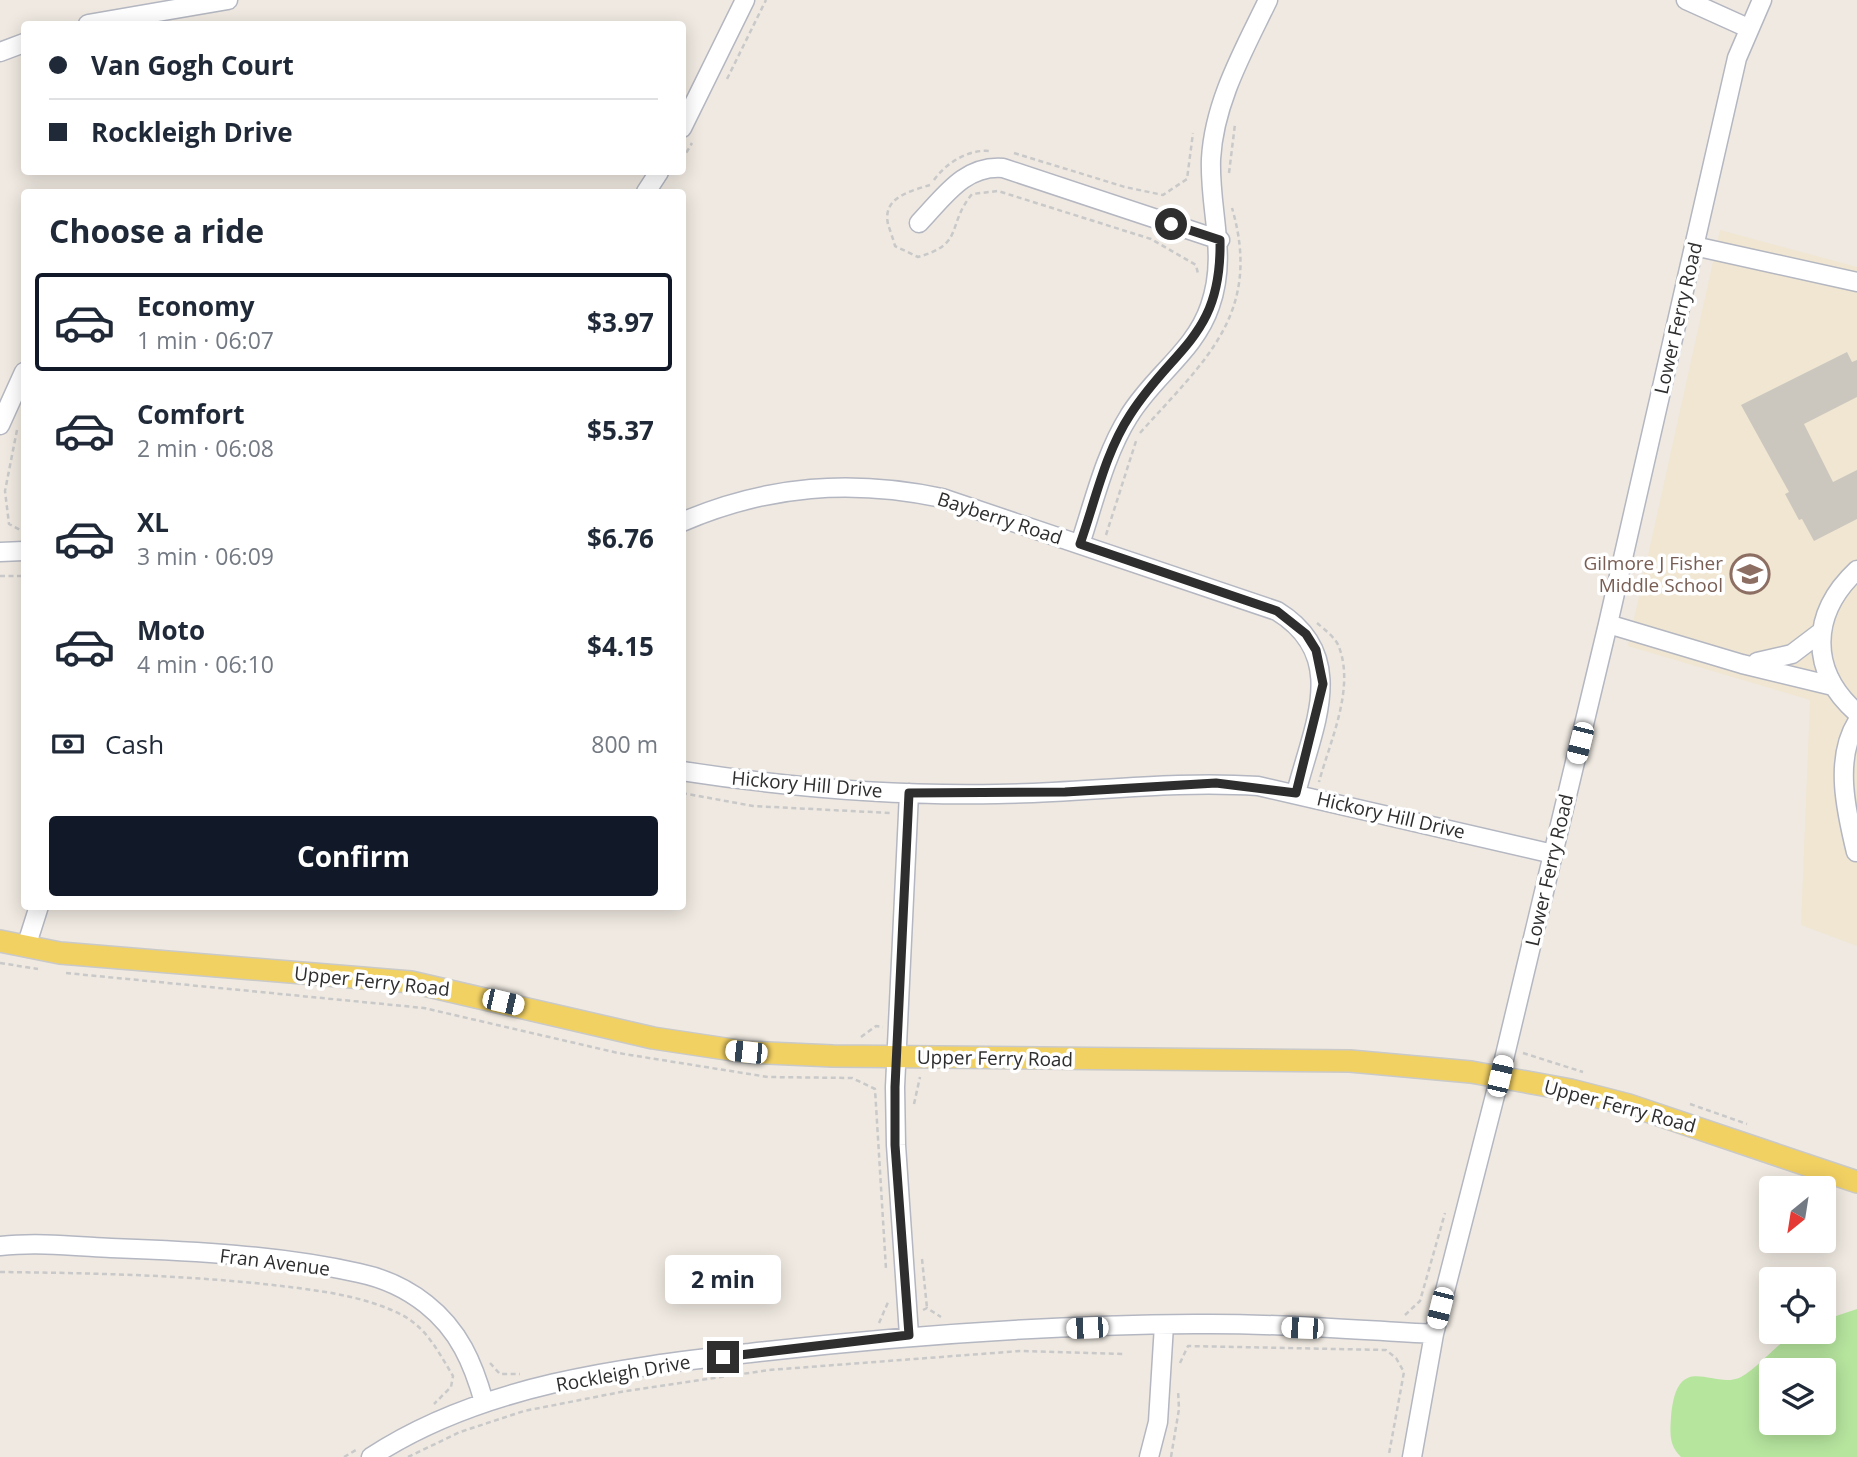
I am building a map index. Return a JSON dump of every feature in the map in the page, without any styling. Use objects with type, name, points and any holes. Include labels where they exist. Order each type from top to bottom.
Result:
[{"type":"main road","name":"Upper Ferry Road","points":[[0,941],[60,953],[411,982],[653,1038],[709,1048],[808,1055],[897,1057],[1350,1061],[1500,1076],[1629,1105],[1857,1182]]},
{"type":"street","points":[[106,21],[228,0]]},
{"type":"street","points":[[686,120],[745,0]]},
{"type":"street","points":[[1080,544],[1117,439],[1129,415],[1188,347],[1205,318],[1217,284],[1220,240],[1212,189],[1214,132],[1233,73],[1268,0]]},
{"type":"street","points":[[1686,0],[1748,28]]},
{"type":"street","name":"Lower Ferry Road","points":[[1412,1457],[1434,1334],[1500,1076],[1608,624],[1737,58],[1762,0]]},
{"type":"street","points":[[0,52],[21,44]]},
{"type":"street","points":[[919,223],[963,177],[977,170],[1003,167],[1220,240]]},
{"type":"street","points":[[1694,246],[1857,282]]},
{"type":"street","points":[[0,425],[21,379]]},
{"type":"street","name":"Bayberry Road","points":[[686,521],[760,495],[799,488],[865,486],[943,498],[1277,611],[1306,634],[1316,650],[1323,684],[1296,793]]},
{"type":"street","points":[[0,552],[21,551]]},
{"type":"street","points":[[1857,570],[1841,585],[1828,607],[1821,632],[1823,660],[1833,687],[1857,713]]},
{"type":"street","points":[[1608,624],[1742,664],[1833,687]]},
{"type":"street","points":[[1742,664],[1792,654],[1821,632]]},
{"type":"street","points":[[1856,852],[1847,815],[1844,759],[1848,736],[1857,722]]},
{"type":"street","name":"Hickory Hill Drive","points":[[686,772],[806,787],[909,793],[1065,792],[1216,783],[1296,793],[1553,854]]},
{"type":"street","points":[[909,793],[895,1145],[909,1335]]},
{"type":"street","points":[[26,947],[38,910]]},
{"type":"street","name":"Fran Avenue","points":[[0,1246],[166,1250],[263,1259],[383,1279],[416,1296],[444,1320],[473,1364],[484,1402]]},
{"type":"street","name":"Rockleigh Drive","points":[[371,1457],[408,1435],[484,1402],[512,1393],[670,1363],[909,1335],[1196,1324],[1434,1334]]},
{"type":"street","points":[[1149,1457],[1158,1422],[1164,1325]]},
{"type":"path","points":[[1229,175],[1235,123]]},
{"type":"path","points":[[1008,152],[1125,187],[1163,195],[1187,179],[1193,133]]},
{"type":"path","points":[[997,151],[975,149],[942,169],[930,185],[900,195],[891,202],[887,218],[895,246],[918,257],[941,251],[954,232],[961,207],[972,194],[998,191],[1152,239],[1196,265],[1199,276]]},
{"type":"path","points":[[1106,537],[1138,435],[1192,378],[1228,325],[1242,261],[1240,234],[1231,207]]},
{"type":"path","points":[[19,422],[5,491],[9,524],[21,530]]},
{"type":"path","points":[[0,576],[21,576]]},
{"type":"path","points":[[1315,622],[1339,645],[1342,664],[1342,699],[1319,783]]},
{"type":"path","points":[[686,794],[753,806],[880,811],[908,817]]},
{"type":"path","points":[[0,963],[39,969]]},
{"type":"path","points":[[65,973],[424,1008],[618,1053],[768,1077],[852,1078],[874,1089],[887,1276]]},
{"type":"path","points":[[912,1110],[919,1088],[922,1057]]},
{"type":"path","points":[[1402,1317],[1420,1301],[1445,1213]]},
{"type":"path","points":[[922,1255],[927,1308]]},
{"type":"path","points":[[0,1272],[121,1274],[239,1281],[332,1292],[402,1315],[425,1332],[453,1376],[451,1387]]},
{"type":"path","points":[[869,1326],[880,1323],[889,1302],[888,1289]]},
{"type":"path","points":[[883,1317],[907,1315],[927,1308]]},
{"type":"path","points":[[927,1308],[942,1317]]},
{"type":"path","points":[[1178,1369],[1188,1346],[1386,1350],[1396,1358],[1404,1372],[1389,1454]]},
{"type":"path","points":[[408,1457],[460,1432],[524,1411],[626,1391],[769,1370],[1020,1351],[1124,1354]]},
{"type":"path","points":[[485,1359],[500,1374],[520,1374]]},
{"type":"path","points":[[1171,1457],[1179,1409],[1178,1383]]},
{"type":"shaded area","name":"Gilmore J Fisher Middle School","points":[[1720,230],[1857,267],[1857,946],[1801,925],[1810,700],[1628,646]]},
{"type":"green space","points":[[1857,1309],[1857,1457],[1681,1457],[1677,1453],[1672,1444],[1670,1429],[1675,1396],[1681,1384],[1688,1378],[1698,1376],[1730,1380],[1741,1377],[1759,1363],[1759,1435],[1836,1435],[1836,1358],[1765,1358],[1781,1344],[1836,1344],[1836,1316]]},
{"type":"building","points":[[1847,352],[1852,362],[1857,360],[1857,397],[1804,424],[1833,482],[1857,470],[1857,519],[1814,541],[1785,494],[1789,492],[1741,405]]},
{"type":"place","name":"Gilmore J Fisher Middle School","points":[[1750,574]]},
{"type":"route","points":[[723,1357],[909,1335],[895,1145],[895,1087],[909,793],[1065,792],[1216,783],[1258,786],[1296,793],[1323,684],[1316,650],[1306,634],[1293,621],[1277,611],[1080,544],[1117,439],[1129,415],[1188,347],[1200,329],[1217,284],[1220,240],[1171,224]]}]
